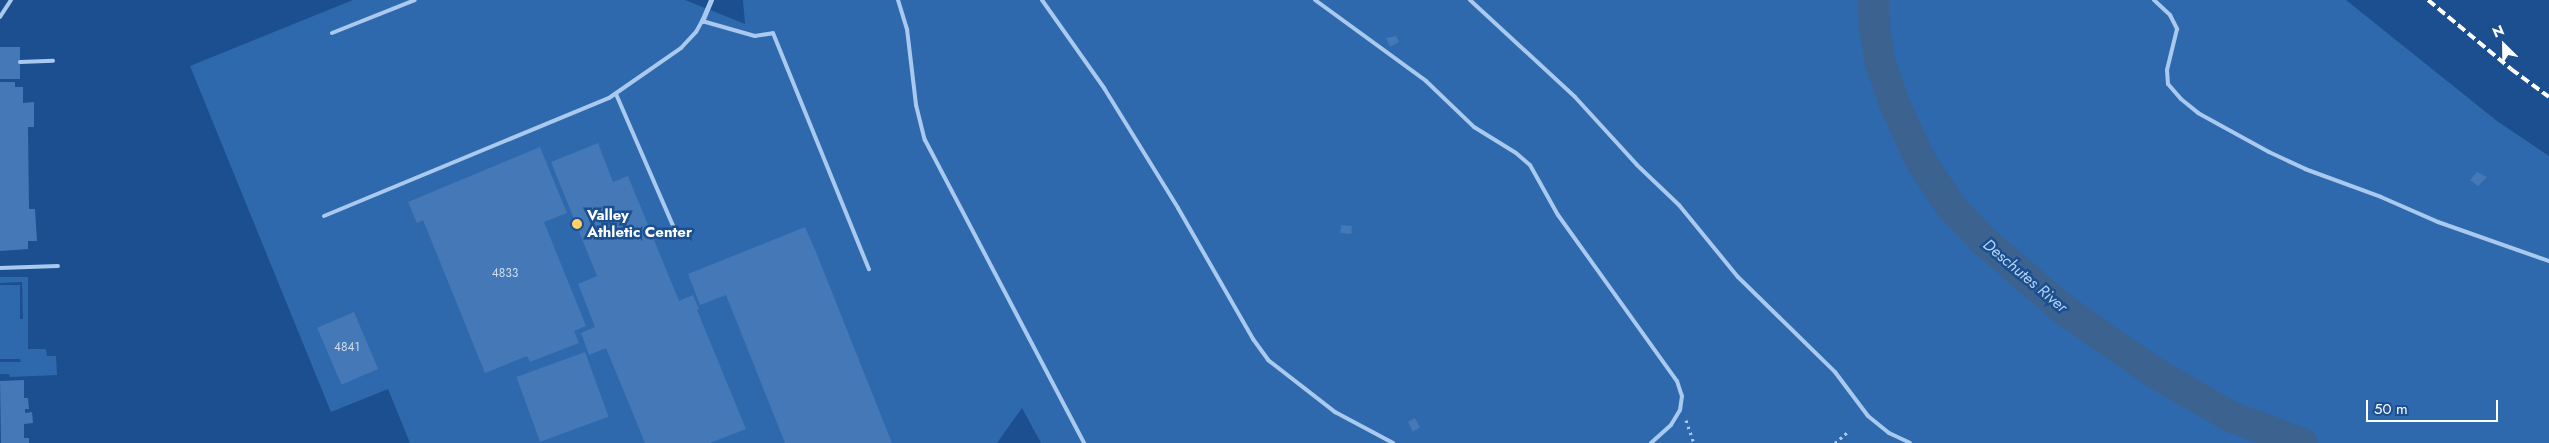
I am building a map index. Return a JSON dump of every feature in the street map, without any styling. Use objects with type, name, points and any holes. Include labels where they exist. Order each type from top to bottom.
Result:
[{"type":"street","points":[[702,21],[711,0]]},
{"type":"lane","points":[[0,17],[10,0]]},
{"type":"lane","points":[[332,33],[415,0]]},
{"type":"lane","points":[[898,0],[907,29],[916,105],[925,140],[1084,443]]},
{"type":"lane","points":[[1042,0],[1104,88],[1178,208],[1253,340],[1268,360],[1335,412],[1393,443]]},
{"type":"lane","points":[[1315,0],[1426,81],[1474,127],[1516,153],[1530,165],[1558,216],[1614,296],[1672,372],[1680,388],[1681,402],[1677,416],[1651,443]]},
{"type":"lane","points":[[1470,0],[1575,97],[1620,148],[1679,205],[1738,277],[1830,366],[1868,416],[1889,433],[1910,443]]},
{"type":"lane","points":[[2154,0],[2170,15],[2177,29],[2167,70],[2168,84],[2181,99],[2198,113],[2269,152],[2305,169],[2381,197],[2438,222],[2549,261]]},
{"type":"lane","points":[[324,216],[616,94],[681,48],[696,32],[702,21],[755,36],[773,33],[869,269]]},
{"type":"lane","points":[[20,62],[54,61]]},
{"type":"lane","points":[[616,94],[673,226]]},
{"type":"lane","points":[[0,268],[58,266]]},
{"type":"path","points":[[1681,402],[1694,443]]},
{"type":"path","points":[[1835,443],[1849,431]]},
{"type":"shaded area","points":[[353,0],[685,0],[745,24],[743,0],[2346,0],[2497,121],[2549,156],[2549,443],[1041,443],[1022,408],[997,443],[410,443],[388,389],[331,412],[190,66]]},
{"type":"shaded area","points":[[0,277],[28,277],[28,349],[46,349],[47,356],[56,356],[57,375],[10,377],[9,374],[0,374],[0,362],[21,362],[20,359],[0,359],[0,285],[20,285],[20,319],[23,319],[22,282],[0,283]]},
{"type":"building","points":[[1396,36],[1399,42],[1390,47],[1386,38]]},
{"type":"building","points":[[0,47],[20,47],[20,79],[0,79]]},
{"type":"building","points":[[0,82],[15,82],[15,87],[23,87],[23,103],[34,102],[34,127],[28,127],[29,209],[35,209],[37,241],[28,241],[28,249],[0,251]]},
{"type":"building","points":[[598,143],[613,182],[628,176],[679,301],[693,295],[699,309],[697,310],[746,429],[710,443],[645,443],[606,348],[589,355],[581,333],[595,327],[578,284],[597,276],[551,162]]},
{"type":"building","points":[[540,147],[567,213],[544,222],[586,326],[574,331],[579,343],[530,362],[527,356],[485,373],[423,220],[417,223],[408,202]]},
{"type":"building","points":[[2477,172],[2487,177],[2478,186],[2470,180]]},
{"type":"building","points":[[1341,225],[1352,226],[1351,234],[1340,233]]},
{"type":"building","points":[[805,227],[892,443],[785,443],[726,295],[700,305],[688,274]]},
{"type":"building","points":[[354,312],[378,369],[341,385],[317,328]]},
{"type":"building","points":[[585,352],[609,417],[540,442],[516,377]]},
{"type":"building","points":[[24,380],[24,398],[28,398],[29,409],[25,409],[25,413],[32,412],[33,423],[24,424],[24,438],[29,438],[29,443],[1,443],[0,381]]},
{"type":"building","points":[[1415,418],[1420,428],[1413,431],[1408,422]]},
{"type":"waterway","name":"Deschutes River","points":[[1873,0],[1874,27],[1880,63],[1894,103],[1920,160],[1951,207],[1984,241],[2062,308],[2154,372],[2230,416],[2302,443]]},
{"type":"railway","points":[[2428,0],[2511,69],[2549,97]]},
{"type":"place","name":"Valley Athletic Center","points":[[577,224]]}]
